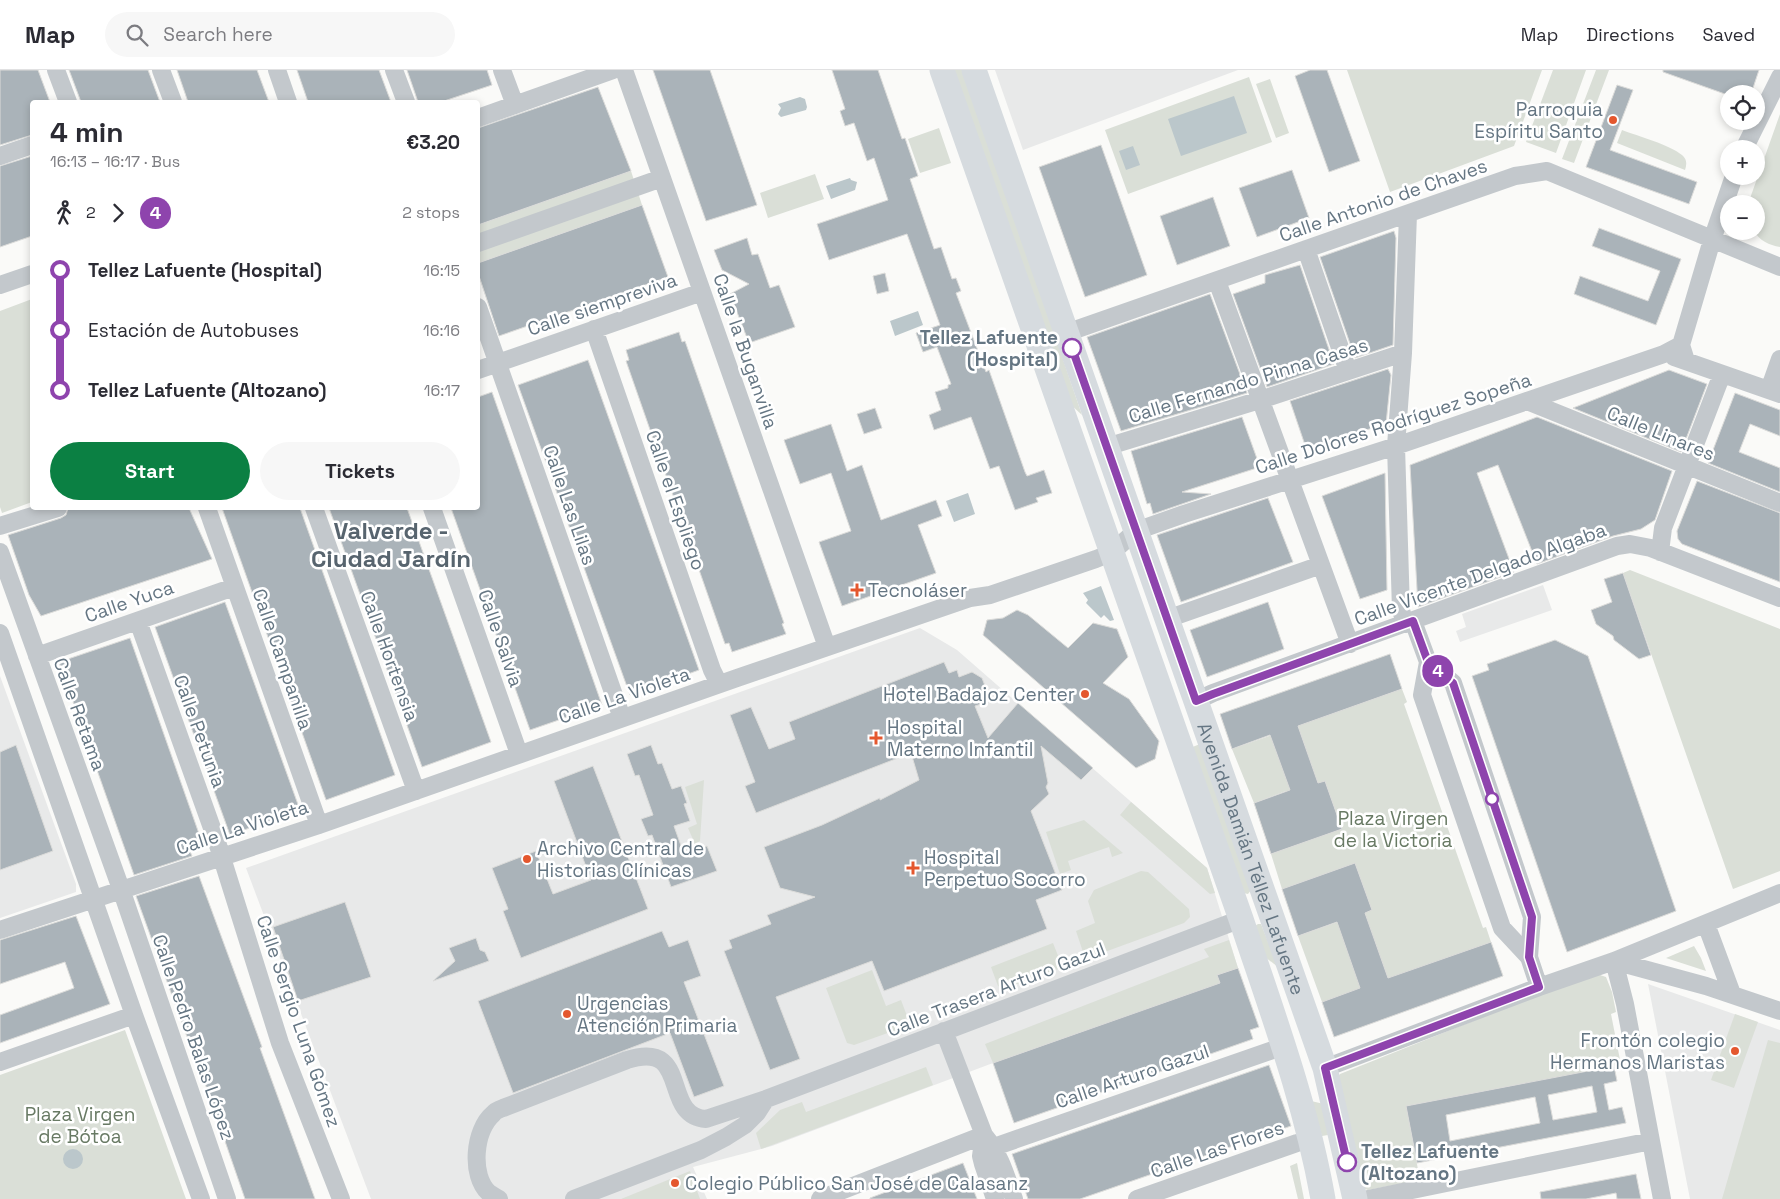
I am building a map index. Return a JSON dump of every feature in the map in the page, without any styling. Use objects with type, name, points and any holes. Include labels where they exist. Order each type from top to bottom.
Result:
[{"type":"street","points":[[56,70],[67,100]]},
{"type":"street","points":[[161,70],[171,100]]},
{"type":"street","points":[[277,70],[287,100]]},
{"type":"street","points":[[394,70],[405,100]]},
{"type":"street","points":[[502,70],[515,105]]},
{"type":"street","points":[[480,117],[613,70]]},
{"type":"street","name":"Calle la Buganvilla","points":[[624,70],[827,647]]},
{"type":"street","name":"Avenida Damián Téllez Lafuente","points":[[942,70],[1241,919],[1284,1046],[1312,1140]]},
{"type":"street","name":"Avenida Damián Téllez Lafuente","points":[[974,70],[1325,1068],[1342,1197]]},
{"type":"street","points":[[1748,140],[1780,77]]},
{"type":"street","points":[[0,156],[30,146]]},
{"type":"street","name":"Calle Antonio de Chaves","points":[[1066,333],[1515,176],[1547,172],[1780,267]]},
{"type":"street","points":[[480,242],[662,178]]},
{"type":"street","points":[[1731,185],[1712,240],[1683,353],[1722,374],[1775,392],[1780,359]]},
{"type":"street","points":[[1408,214],[1403,353],[1396,446],[1401,610],[1409,622],[1428,662],[1453,683],[1532,917],[1529,957],[1539,987]]},
{"type":"street","points":[[1306,249],[1348,371]]},
{"type":"street","points":[[0,286],[30,275]]},
{"type":"street","points":[[1217,281],[1350,644]]},
{"type":"street","name":"Calle siempreviva","points":[[480,369],[702,292]]},
{"type":"street","name":"Calle Las Lilas","points":[[480,313],[622,718]]},
{"type":"street","name":"Calle el Espliego","points":[[594,329],[712,670],[719,684]]},
{"type":"street","name":"Calle Fernando Pinna Casas","points":[[1106,447],[1260,400],[1403,353]]},
{"type":"street","name":"Calle Dolores Rodríguez Sopeña","points":[[1136,532],[1184,514],[1396,446],[1664,354],[1683,353]]},
{"type":"street","points":[[1660,552],[1663,528],[1722,374]]},
{"type":"street","name":"Calle Linares","points":[[1527,401],[1780,503]]},
{"type":"street","points":[[1058,402],[1078,419],[1116,523],[1123,530],[1136,532]]},
{"type":"street","points":[[0,526],[52,510]]},
{"type":"street","name":"Calle Campanilla","points":[[208,510],[319,825]]},
{"type":"street","name":"Calle Hortensia","points":[[315,510],[416,791]]},
{"type":"street","name":"Calle Salvia","points":[[433,510],[519,754]]},
{"type":"street","name":"Calle La Violeta","points":[[94,899],[319,825],[970,598],[990,595],[1111,553],[1136,532]]},
{"type":"street","name":"Calle Vicente Delgado Algaba","points":[[1193,694],[1213,694],[1617,546],[1630,544],[1642,546],[1780,598]]},
{"type":"street","name":"Calle Retama","points":[[0,552],[121,889]]},
{"type":"street","points":[[1111,553],[1124,556],[1133,563],[1170,668],[1177,679],[1193,694],[1174,731]]},
{"type":"street","points":[[1167,619],[1321,565]]},
{"type":"street","name":"Calle Yuca","points":[[37,656],[234,587]]},
{"type":"street","name":"Calle Petunia","points":[[138,621],[221,856]]},
{"type":"street","points":[[0,633],[200,1199]]},
{"type":"street","points":[[1428,662],[1422,695],[1502,928],[1529,957]]},
{"type":"street","points":[[1424,680],[1443,675]]},
{"type":"street","name":"Calle Sergio Luna Gómez","points":[[221,856],[280,1043],[341,1199]]},
{"type":"street","name":"Calle Pedro Balas López","points":[[121,889],[227,1199]]},
{"type":"street","points":[[1241,919],[1254,906],[1262,890]]},
{"type":"street","points":[[1255,962],[1267,969],[1275,979],[1305,1063],[1310,1069],[1317,1070],[1614,961],[1780,893]]},
{"type":"street","points":[[0,930],[94,899]]},
{"type":"street","name":"Calle Trasera Arturo Gazul","points":[[499,1199],[488,1192],[480,1180],[477,1163],[477,1146],[480,1132],[492,1114],[503,1108],[628,1060],[640,1056],[653,1055],[671,1071],[685,1109],[691,1115],[698,1119],[715,1117],[1241,919]]},
{"type":"street","points":[[1706,924],[1732,994]]},
{"type":"street","points":[[1508,934],[1531,928]]},
{"type":"street","points":[[1614,961],[1732,994],[1780,1011]]},
{"type":"street","points":[[1614,961],[1625,1004],[1662,1199]]},
{"type":"street","points":[[0,1062],[134,1015]]},
{"type":"street","points":[[944,1031],[1014,1199]]},
{"type":"street","name":"Calle Arturo Gazul","points":[[820,1199],[989,1141],[1284,1046]]},
{"type":"street","points":[[574,1199],[701,1150],[726,1137],[745,1126],[766,1099]]},
{"type":"street","points":[[1312,1140],[1327,1146],[1330,1150],[1342,1197]]},
{"type":"street","name":"Calle Las Flores","points":[[1137,1199],[1297,1143],[1312,1140]]},
{"type":"street","points":[[989,1141],[982,1156],[982,1164],[995,1199]]},
{"type":"street","points":[[1368,1199],[1651,1141]]},
{"type":"shaded area","points":[[995,70],[1238,70],[1023,150]]},
{"type":"shaded area","points":[[1234,96],[1247,133],[1181,156],[1168,119]]},
{"type":"shaded area","points":[[800,97],[805,99],[806,110],[781,117],[778,114],[781,108],[778,104]]},
{"type":"shaded area","points":[[1133,146],[1140,165],[1126,170],[1119,151]]},
{"type":"shaded area","points":[[850,178],[857,182],[855,190],[831,199],[826,186]]},
{"type":"shaded area","points":[[918,311],[923,325],[895,336],[890,321]]},
{"type":"shaded area","points":[[968,493],[975,514],[954,522],[946,501]]},
{"type":"shaded area","points":[[1543,585],[1552,610],[1460,642],[1456,631],[1466,627],[1462,614]]},
{"type":"shaded area","points":[[1101,586],[1114,620],[1110,621],[1104,615],[1101,618],[1086,603],[1088,600],[1083,593]]},
{"type":"shaded area","points":[[920,628],[957,650],[1207,868],[1238,968],[1217,975],[1220,983],[993,1063],[772,1146],[693,1167],[707,1199],[371,1199],[246,868]]},
{"type":"shaded area","points":[[0,676],[76,884],[76,892],[0,918]]},
{"type":"shaded area","points":[[1648,984],[1780,1030],[1780,1199],[1690,1199]]},
{"type":"shaded area","points":[[69,1149],[77,1149],[83,1155],[83,1163],[77,1169],[69,1169],[63,1163],[63,1155]]},
{"type":"green space","points":[[951,70],[964,70],[1082,415],[1069,403]]},
{"type":"green space","points":[[1347,70],[1542,70],[1514,146],[1390,192]]},
{"type":"green space","points":[[1553,70],[1586,70],[1556,153],[1526,142]]},
{"type":"green space","points":[[1596,70],[1609,70],[1574,163],[1562,159]]},
{"type":"green space","points":[[1249,77],[1272,142],[1128,194],[1105,130]]},
{"type":"green space","points":[[1270,79],[1289,133],[1276,138],[1256,84]]},
{"type":"green space","points":[[1780,114],[1780,247],[1763,240],[1765,240],[1765,195],[1751,195],[1755,185],[1765,185],[1765,156]]},
{"type":"green space","points":[[939,128],[951,163],[920,173],[908,139]]},
{"type":"green space","points":[[1622,130],[1677,151],[1686,160],[1685,170],[1617,143]]},
{"type":"green space","points":[[631,171],[642,205],[480,262],[480,224]]},
{"type":"green space","points":[[815,174],[824,199],[768,218],[760,193]]},
{"type":"green space","points":[[30,300],[30,503],[2,513],[0,507],[0,311]]},
{"type":"green space","points":[[1630,570],[1780,629],[1780,871],[1733,889],[1623,573]]},
{"type":"green space","name":"Plaza Virgen de la Victoria","points":[[1402,689],[1407,702],[1404,704],[1483,928],[1486,927],[1491,942],[1322,1002],[1298,936],[1372,910],[1355,863],[1282,889],[1271,854],[1342,829],[1325,781],[1291,793],[1286,791],[1254,803],[1232,749]]},
{"type":"green space","points":[[1200,744],[1251,890],[1248,894],[1243,893],[1190,748]]},
{"type":"green space","points":[[704,780],[700,841],[695,844],[688,828],[697,824],[685,787]]},
{"type":"green space","points":[[1131,802],[1207,868],[1215,893],[1210,894],[1120,815]]},
{"type":"green space","points":[[1084,820],[1123,853],[1112,857],[1109,847],[1068,861],[1071,870],[1060,874],[1046,832]]},
{"type":"green space","points":[[1141,871],[1148,872],[1189,909],[1190,917],[1184,923],[1091,957],[1083,952],[1076,931],[1095,923],[1088,901],[1094,890]]},
{"type":"green space","points":[[1261,924],[1278,967],[1265,957],[1255,926]]},
{"type":"green space","points":[[1229,940],[1238,968],[1217,975],[1220,983],[993,1063],[985,1044],[1209,957],[1204,949]]},
{"type":"green space","points":[[1053,943],[1061,963],[1058,969],[1004,989],[998,986],[991,967]]},
{"type":"green space","points":[[1694,946],[1706,971],[1666,958]]},
{"type":"green space","points":[[872,970],[886,1006],[901,1000],[907,1016],[899,1029],[854,1045],[847,1043],[826,988]]},
{"type":"green space","points":[[1591,974],[1606,977],[1612,992],[1616,1012],[1611,1014],[1621,1065],[1406,1106],[1420,1180],[1365,1189],[1338,1077],[1340,1074]]},
{"type":"green space","name":"Frontón colegio Hermanos Maristas","points":[[1735,1014],[1758,1022],[1734,1088],[1711,1080]]},
{"type":"green space","name":"Plaza Virgen de Bótoa","points":[[125,1030],[186,1199],[0,1199],[0,1075]]},
{"type":"green space","points":[[1768,1040],[1780,1043],[1780,1199],[1722,1199]]},
{"type":"green space","points":[[926,1067],[933,1085],[761,1149],[756,1133],[780,1110],[802,1102],[806,1112]]},
{"type":"green space","points":[[1311,1101],[1324,1104],[1328,1135],[1322,1136]]},
{"type":"green space","points":[[1297,1163],[1304,1199],[1298,1199],[1290,1166]]},
{"type":"green space","name":"Colegio Público San José de Calasanz","points":[[690,1171],[700,1199],[621,1199]]},
{"type":"building","points":[[0,70],[38,70],[49,100],[30,100],[30,136],[0,145]]},
{"type":"building","points":[[69,70],[148,70],[159,100],[80,100]]},
{"type":"building","points":[[177,70],[257,70],[268,100],[187,100]]},
{"type":"building","points":[[297,70],[379,70],[390,100],[307,100]]},
{"type":"building","points":[[407,70],[487,70],[492,85],[447,100],[417,100]]},
{"type":"building","points":[[653,70],[710,70],[757,205],[706,221]]},
{"type":"building","points":[[832,70],[878,70],[902,139],[905,138],[918,176],[910,179],[934,249],[941,247],[952,279],[956,278],[961,291],[956,293],[986,372],[989,370],[1025,472],[1027,476],[1044,470],[1052,493],[1036,498],[1038,502],[1015,510],[999,466],[990,469],[971,417],[934,430],[929,415],[941,410],[935,392],[948,388],[948,385],[951,384],[937,347],[923,352],[916,333],[940,325],[907,234],[829,260],[817,224],[888,200],[874,158],[867,161],[854,123],[845,126],[840,111],[845,109]]},
{"type":"building","points":[[1310,70],[1327,70],[1360,161],[1329,172],[1295,76]]},
{"type":"building","points":[[1663,70],[1759,70],[1754,85],[1720,85],[1720,92],[1663,72]]},
{"type":"building","name":"Parroquia Espíritu Santo","points":[[1617,85],[1633,90],[1610,150],[1697,182],[1689,204],[1586,167]]},
{"type":"building","points":[[598,87],[631,171],[480,224],[480,127]]},
{"type":"building","points":[[1101,145],[1147,275],[1085,297],[1039,167]]},
{"type":"building","points":[[30,157],[30,237],[0,247],[0,166]]},
{"type":"building","points":[[1292,170],[1309,218],[1257,237],[1239,188]]},
{"type":"building","points":[[1213,197],[1230,246],[1177,265],[1160,216]]},
{"type":"building","points":[[642,205],[668,277],[499,336],[480,279],[480,262]]},
{"type":"building","points":[[1599,228],[1681,259],[1656,325],[1574,294],[1580,276],[1648,301],[1660,271],[1592,246]]},
{"type":"building","points":[[1394,231],[1396,238],[1393,345],[1355,358],[1320,257]]},
{"type":"building","points":[[747,238],[752,255],[758,254],[770,288],[779,285],[795,327],[749,343],[730,294],[749,284],[722,270],[714,250]]},
{"type":"building","points":[[1300,265],[1334,364],[1267,387],[1233,294],[1265,283],[1265,275]]},
{"type":"building","points":[[885,273],[889,291],[877,294],[873,276]]},
{"type":"building","points":[[1210,294],[1247,393],[1121,431],[1087,337]]},
{"type":"building","points":[[679,332],[682,342],[685,341],[784,623],[782,624],[786,634],[732,652],[729,643],[725,644],[626,361],[629,360],[626,350]]},
{"type":"building","points":[[588,360],[699,670],[630,695],[518,385]]},
{"type":"building","points":[[1388,369],[1391,375],[1386,424],[1306,448],[1290,401]]},
{"type":"building","points":[[1669,370],[1707,384],[1681,452],[1573,408]]},
{"type":"building","points":[[492,392],[602,705],[530,730],[452,510],[480,510],[480,396]]},
{"type":"building","points":[[1735,393],[1780,410],[1780,436],[1750,424],[1739,452],[1780,468],[1780,492],[1708,463]]},
{"type":"building","points":[[875,408],[882,428],[864,434],[857,414]]},
{"type":"building","points":[[1242,417],[1260,467],[1182,492],[1211,494],[1153,514],[1150,503],[1147,504],[1131,451]]},
{"type":"building","points":[[1537,417],[1672,471],[1655,520],[1641,529],[1613,536],[1537,564],[1498,465],[1477,473],[1514,572],[1418,607],[1410,465]]},
{"type":"building","points":[[831,424],[847,471],[862,465],[881,520],[936,500],[942,516],[918,525],[936,573],[842,606],[819,542],[851,531],[831,473],[800,484],[784,440]]},
{"type":"building","points":[[1385,473],[1387,590],[1360,599],[1322,496]]},
{"type":"building","points":[[1697,481],[1780,513],[1780,582],[1682,544],[1678,539],[1677,531]]},
{"type":"building","points":[[1268,498],[1293,562],[1181,602],[1157,535]]},
{"type":"building","points":[[67,510],[190,510],[212,559],[41,616],[29,595],[8,535],[66,515]]},
{"type":"building","points":[[223,510],[301,510],[395,775],[326,800]]},
{"type":"building","points":[[330,510],[408,510],[491,742],[422,767]]},
{"type":"building","points":[[1623,573],[1651,655],[1639,659],[1596,624],[1591,610],[1612,602],[1604,579]]},
{"type":"building","points":[[225,602],[300,810],[230,835],[155,627]]},
{"type":"building","points":[[1268,602],[1284,649],[1207,677],[1190,630]]},
{"type":"building","name":"Hotel Badajoz Center","points":[[1017,610],[1028,615],[1068,648],[1093,623],[1117,629],[1128,657],[1103,683],[1129,699],[1159,741],[1155,759],[1136,768],[983,635],[987,620],[1003,618]]},
{"type":"building","points":[[130,638],[203,845],[189,849],[192,856],[134,875],[59,662]]},
{"type":"building","points":[[1555,640],[1588,656],[1676,911],[1567,952],[1472,676],[1489,670],[1487,664]]},
{"type":"building","points":[[1390,654],[1402,689],[1298,726],[1318,783],[1325,781],[1342,829],[1271,854],[1254,803],[1290,790],[1270,735],[1232,749],[1220,714]]},
{"type":"building","name":"Hospital Perpetuo Socorro","points":[[944,662],[949,673],[957,670],[959,677],[972,672],[982,678],[991,701],[975,706],[988,738],[1018,703],[1093,768],[1081,780],[1041,746],[1048,783],[1046,787],[1049,794],[1031,811],[1062,890],[1036,900],[1047,929],[884,991],[872,961],[776,997],[800,1059],[770,1070],[724,951],[732,948],[729,940],[771,924],[767,915],[815,897],[780,888],[764,847],[822,825],[880,798],[880,800],[919,780],[911,753],[756,813],[745,786],[755,782],[730,715],[751,707],[769,749],[795,739],[789,722]]},
{"type":"building","points":[[16,745],[53,851],[0,870],[0,752]]},
{"type":"building","points":[[651,745],[658,764],[662,763],[672,789],[681,786],[687,803],[684,804],[690,821],[674,826],[684,854],[707,846],[717,871],[671,887],[652,835],[648,836],[641,819],[653,815],[639,775],[635,776],[627,754]]},
{"type":"building","name":"Archivo Central de Historias Clínicas","points":[[593,766],[648,909],[521,958],[503,911],[508,909],[492,868],[536,851],[553,894],[591,880],[554,781]]},
{"type":"building","points":[[1355,863],[1372,910],[1365,913],[1388,978],[1491,942],[1503,976],[1334,1037],[1322,1002],[1360,988],[1337,922],[1298,936],[1282,889]]},
{"type":"building","points":[[199,876],[315,1199],[245,1199],[200,1069],[136,896]]},
{"type":"building","points":[[345,902],[371,977],[298,1001],[273,927]]},
{"type":"building","points":[[76,916],[110,1004],[0,1043],[0,1015],[74,988],[65,962],[0,984],[0,940]]},
{"type":"building","name":"Urgencias Atención Primaria","points":[[662,931],[669,947],[688,940],[701,976],[684,982],[724,1086],[694,1097],[670,1033],[513,1093],[478,1001]]},
{"type":"building","points":[[476,938],[480,950],[485,952],[489,961],[433,981],[455,961],[449,948]]},
{"type":"building","points":[[1238,968],[1259,1027],[1250,1030],[1253,1039],[1014,1123],[993,1063],[1220,983],[1217,975]]},
{"type":"building","points":[[1269,1065],[1291,1126],[1080,1199],[1028,1199],[1012,1154]]},
{"type":"building","points":[[1614,1066],[1617,1081],[1604,1084],[1609,1110],[1622,1107],[1626,1123],[1417,1163],[1406,1106]],"holes":[[[1592,1086],[1597,1112],[1553,1120],[1548,1095]],[[1535,1097],[1540,1123],[1450,1141],[1446,1115]]]},
{"type":"building","points":[[963,1163],[977,1199],[870,1199],[870,1198]]},
{"type":"building","points":[[1636,1174],[1641,1199],[1617,1199],[1616,1193],[1586,1199],[1541,1199],[1540,1192]]},
{"type":"bus line","name":"4","points":[[1072,348],[1196,701],[1413,621],[1428,662],[1453,683],[1532,917],[1529,957],[1539,987],[1325,1068],[1347,1162]]},
{"type":"place","name":"Parroquia Espíritu Santo","points":[[1613,120]]},
{"type":"place","name":"Tellez Lafuente (Hospital)","points":[[1072,348]]},
{"type":"place","name":"Tecnoláser","points":[[857,590]]},
{"type":"place","name":"Hotel Badajoz Center","points":[[1085,694]]},
{"type":"place","name":"Hospital Materno Infantil","points":[[876,738]]},
{"type":"place","name":"Archivo Central de Historias Clínicas","points":[[527,859]]},
{"type":"place","name":"Hospital Perpetuo Socorro","points":[[913,868]]},
{"type":"place","name":"Urgencias Atención Primaria","points":[[567,1014]]},
{"type":"place","name":"Frontón colegio Hermanos Maristas","points":[[1735,1051]]},
{"type":"place","name":"Tellez Lafuente (Altozano)","points":[[1347,1162]]},
{"type":"place","name":"Colegio Público San José de Calasanz","points":[[675,1183]]},
{"type":"district","name":"Valverde - Ciudad Jardín","points":[[391,545]]}]
